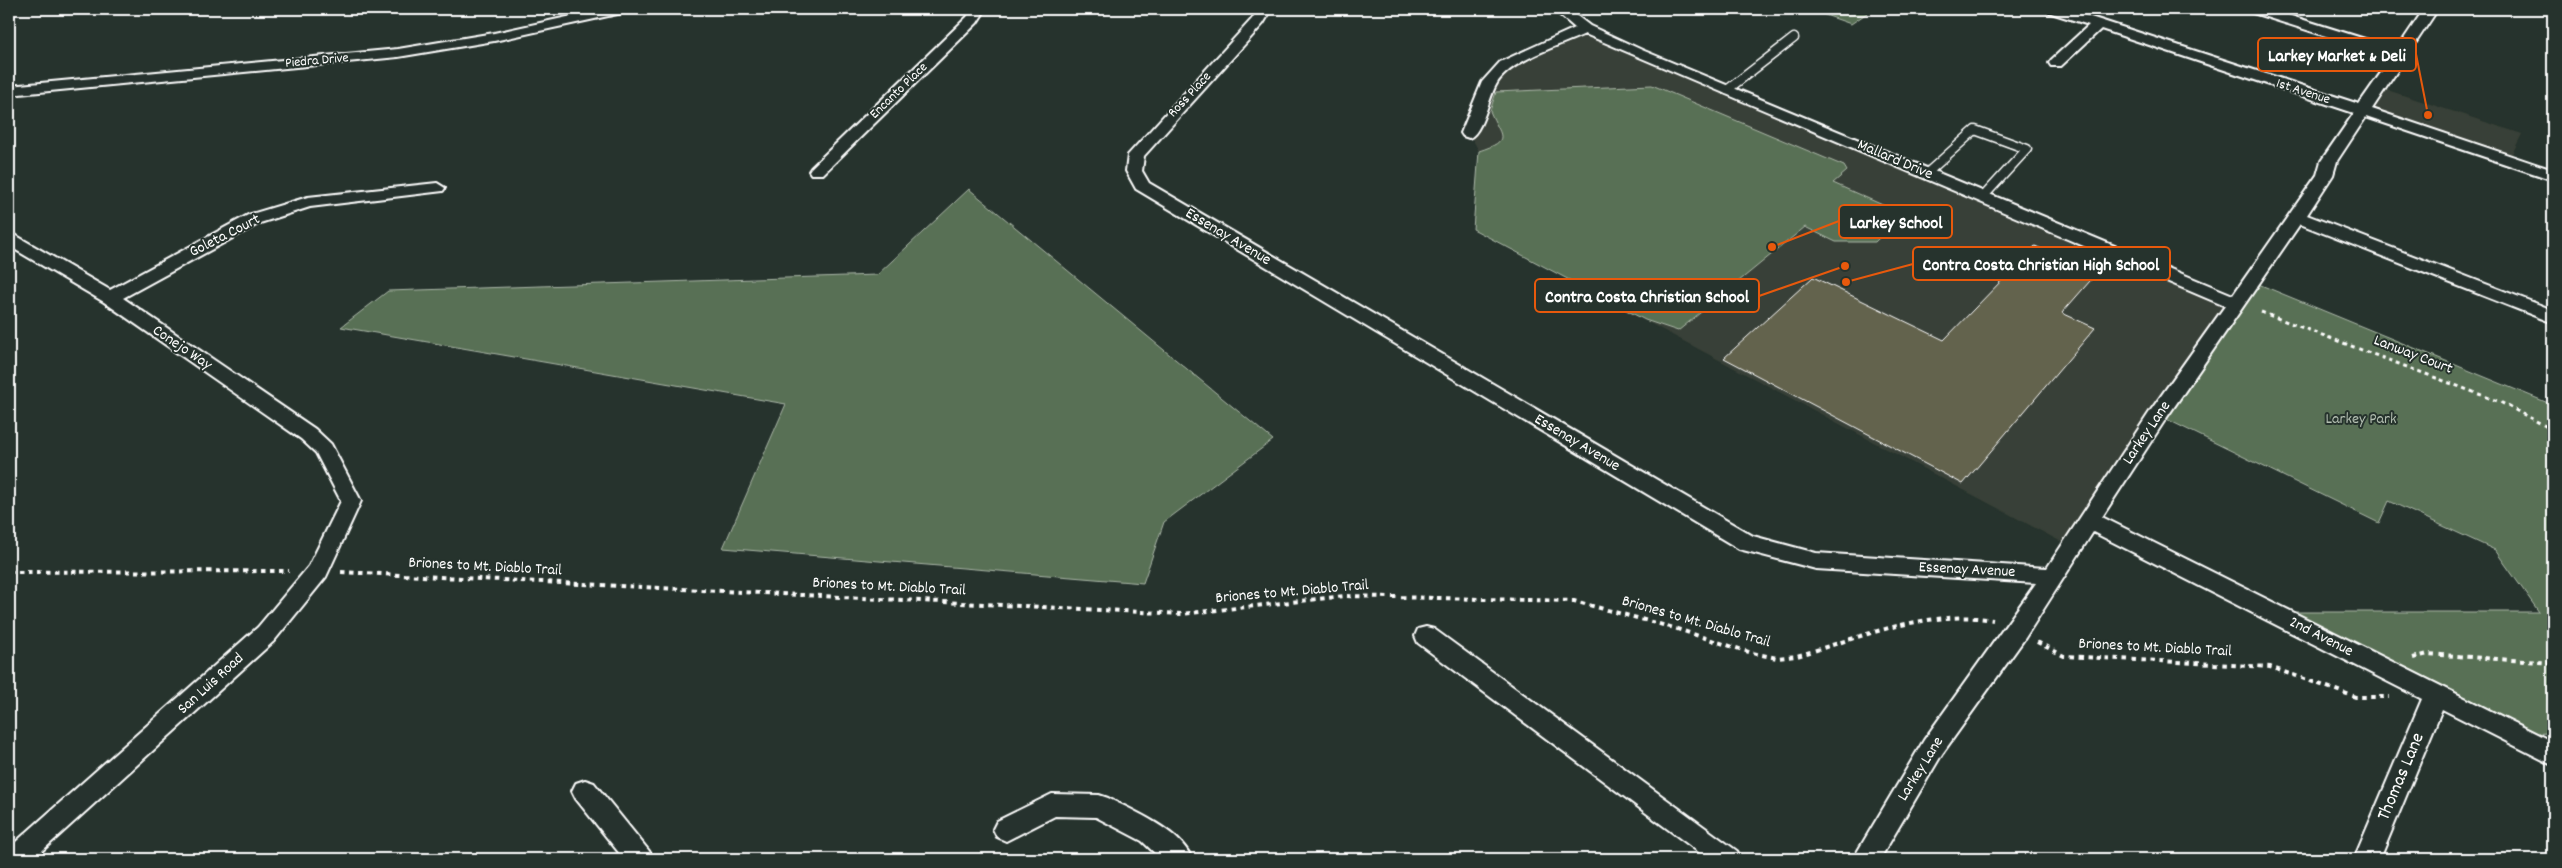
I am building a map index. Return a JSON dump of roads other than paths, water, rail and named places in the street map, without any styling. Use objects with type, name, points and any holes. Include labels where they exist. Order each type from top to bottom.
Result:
[{"type":"street","name":"Piedra Drive","points":[[9,91],[398,53],[494,38],[622,9]]},
{"type":"street","name":"Encanto Place","points":[[817,171],[972,20],[978,9]]},
{"type":"street","name":"Ross Place","points":[[1142,186],[1134,171],[1136,155],[1258,21],[1265,9]]},
{"type":"street","name":"Mallard Drive","points":[[1560,9],[1585,29],[2235,303]]},
{"type":"street","name":"1st Avenue","points":[[2053,9],[2362,110],[2553,175]]},
{"type":"street","points":[[2255,9],[2401,55]]},
{"type":"street","name":"Larkey Lane","points":[[1866,859],[1933,747],[2017,631],[2235,303],[2297,217],[2325,175],[2329,161],[2431,9]]},
{"type":"street","points":[[2056,64],[2098,24]]},
{"type":"street","points":[[1469,133],[1489,82],[1505,65],[1585,29]]},
{"type":"street","name":"Essenay Avenue","points":[[1142,186],[1747,543],[1816,561],[2023,573],[2052,577]]},
{"type":"street","name":"Goleta Court","points":[[110,298],[254,219],[308,202],[437,188]]},
{"type":"street","points":[[2297,217],[2553,317]]},
{"type":"street","name":"Conejo Way","points":[[9,239],[110,298],[308,434],[324,449],[338,476]]},
{"type":"street","name":"San Luis Road","points":[[15,859],[266,634],[318,571],[351,501],[338,476]]},
{"type":"street","name":"2nd Avenue","points":[[2089,520],[2553,754]]},
{"type":"street","points":[[1426,636],[1728,859]]},
{"type":"street","name":"Thomas Lane","points":[[2367,859],[2436,695]]},
{"type":"street","points":[[585,791],[640,859]]},
{"type":"street","points":[[1006,829],[1052,805],[1099,806],[1151,834],[1179,859]]},
{"type":"lane","points":[[1727,90],[1794,38]]},
{"type":"lane","points":[[1926,174],[1975,130],[2027,149],[1983,197]]},
{"type":"place","name":"Larkey Market & Deli","points":[[2428,115]]},
{"type":"place","name":"Larkey School","points":[[1772,247]]},
{"type":"place","name":"Contra Costa Christian School","points":[[1845,266]]},
{"type":"place","name":"Contra Costa Christian High School","points":[[1846,282]]},
{"type":"park label","name":"Larkey Park","points":[[2361,419]]}]
